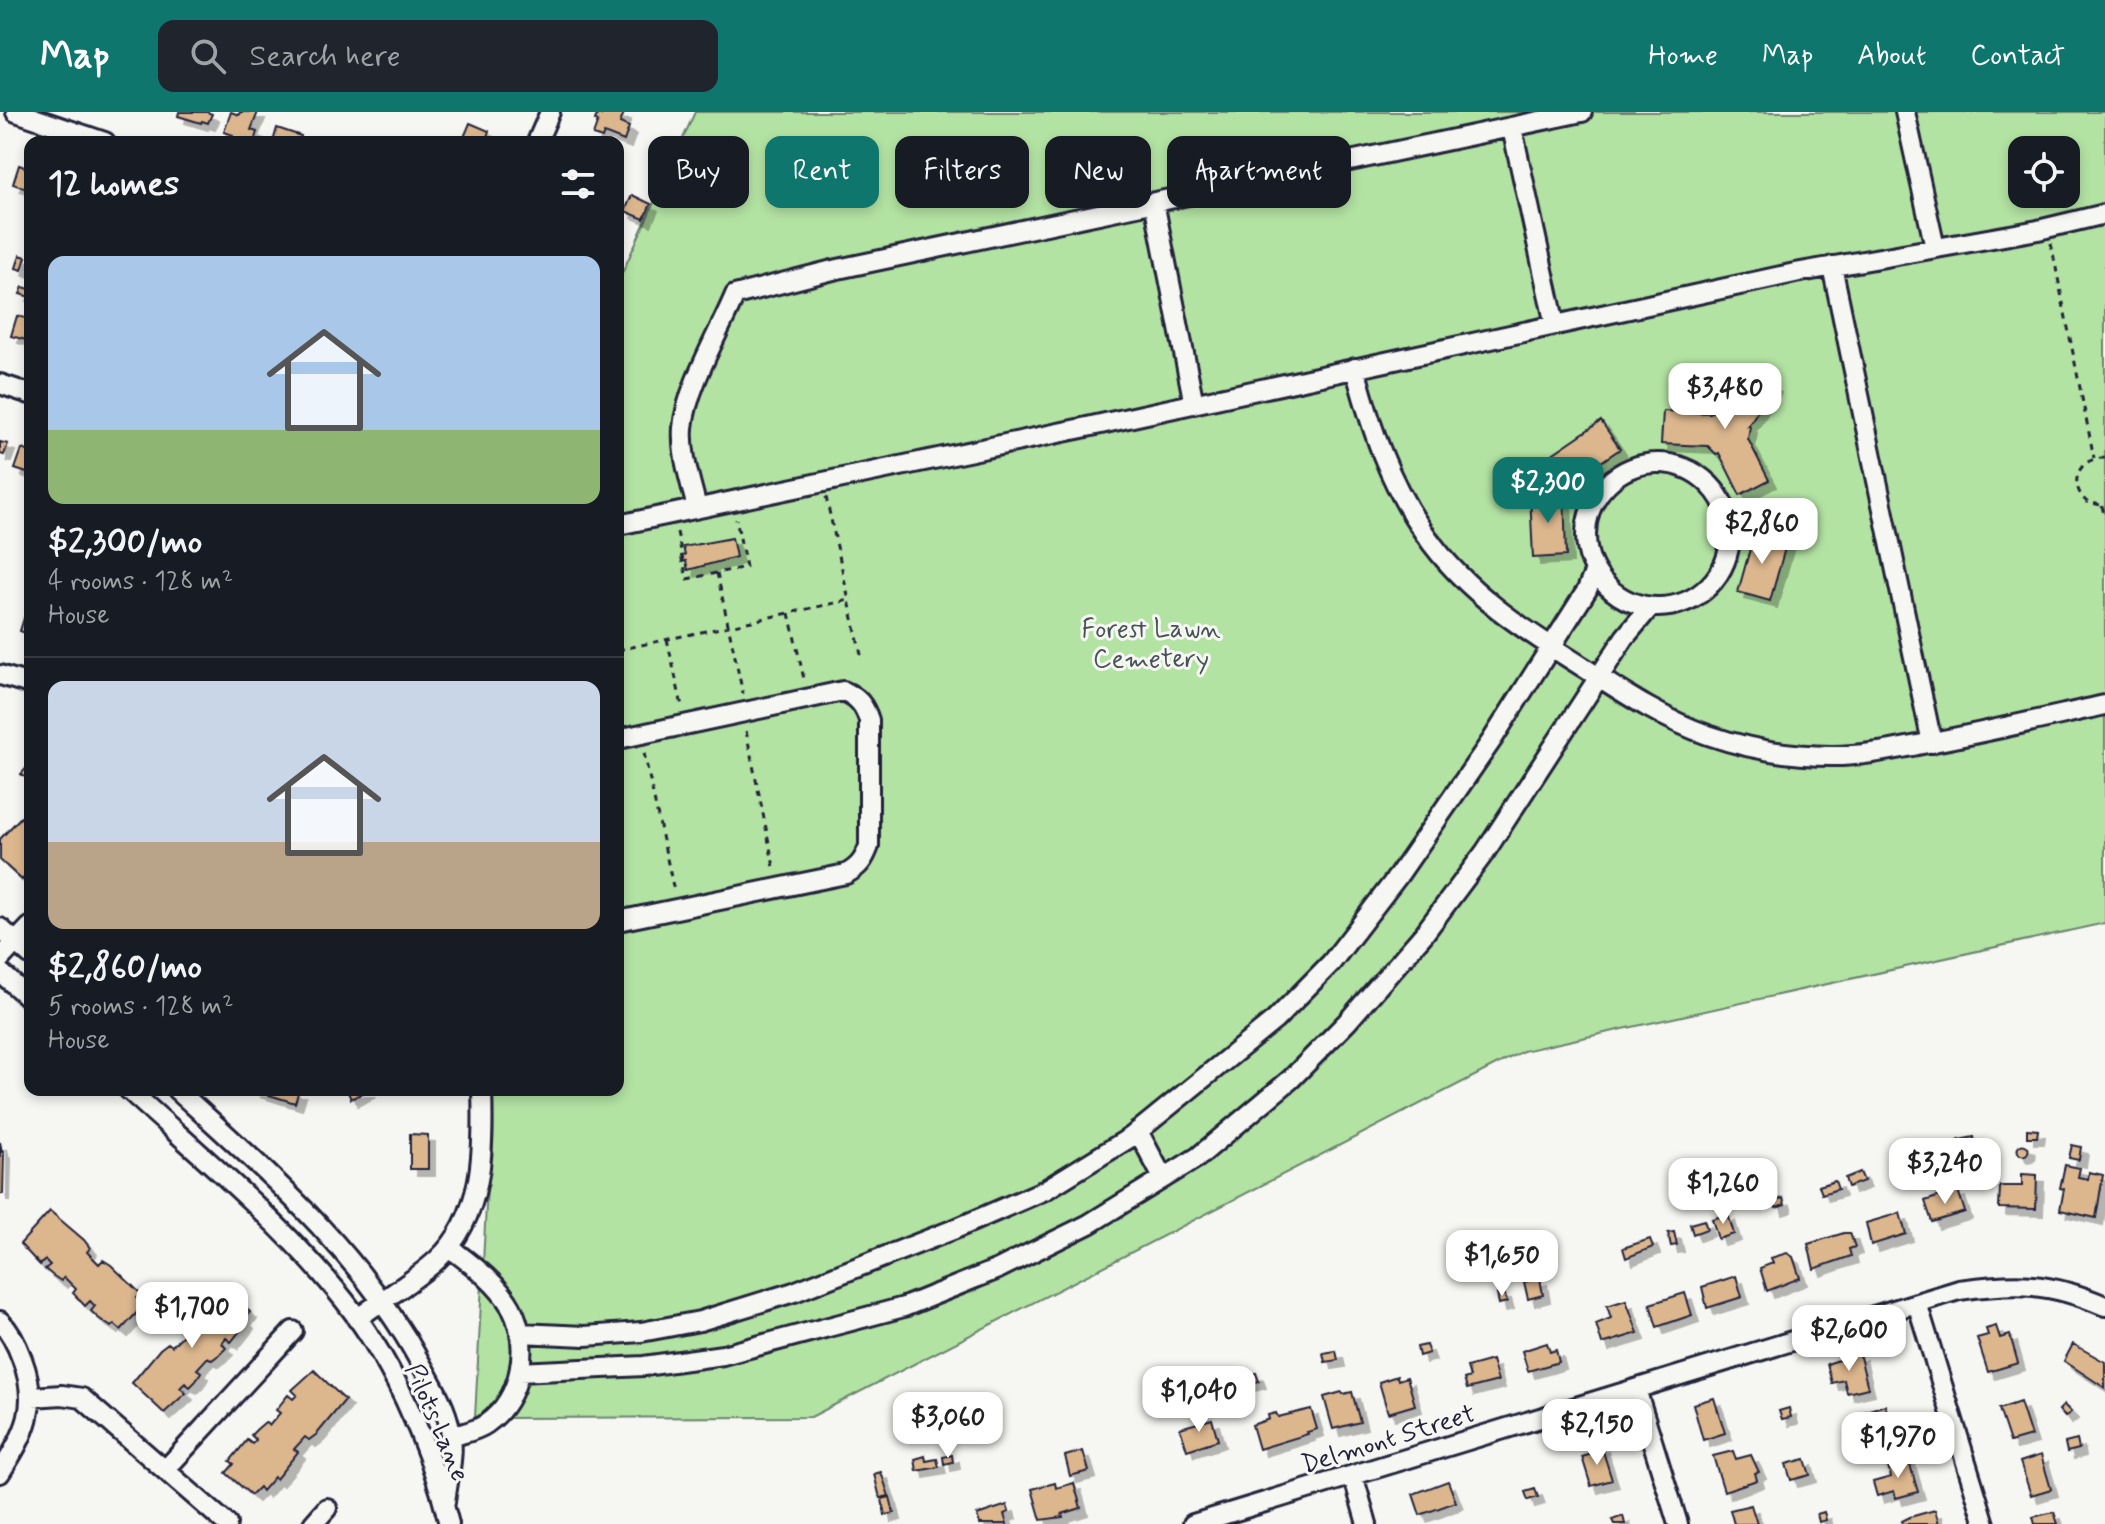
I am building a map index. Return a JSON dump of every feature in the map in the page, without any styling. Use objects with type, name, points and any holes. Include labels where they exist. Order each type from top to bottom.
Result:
[{"type":"street","points":[[16,112],[87,136]]},
{"type":"street","points":[[540,136],[550,112]]},
{"type":"street","points":[[697,508],[686,461],[683,429],[688,402],[735,295],[833,270],[1582,112]]},
{"type":"street","points":[[1905,112],[1935,248]]},
{"type":"street","points":[[1512,128],[1555,325]]},
{"type":"street","points":[[1154,202],[1194,404]]},
{"type":"street","points":[[624,524],[1832,266],[2105,214]]},
{"type":"street","points":[[1832,266],[1932,743]]},
{"type":"street","points":[[1355,368],[1388,473],[1425,535],[1449,565],[1474,591],[1551,647],[1643,706],[1704,734],[1744,746],[1792,754],[1873,754],[2105,705]]},
{"type":"street","points":[[0,384],[24,392]]},
{"type":"street","points":[[1658,463],[1679,466],[1698,475],[1713,489],[1724,508],[1729,528],[1728,550],[1721,570],[1708,586],[1691,599],[1671,606],[1650,607],[1633,603],[1605,584],[1587,550],[1586,529],[1591,508],[1602,490],[1627,471],[1658,463]]},
{"type":"street","points":[[520,1333],[585,1336],[641,1332],[700,1321],[794,1292],[1045,1190],[1138,1131],[1275,1020],[1331,963],[1398,876],[1492,740],[1587,590],[1595,570]]},
{"type":"street","points":[[519,1372],[644,1366],[723,1355],[904,1307],[998,1269],[1089,1224],[1198,1157],[1291,1079],[1347,1022],[1423,935],[1485,852],[1598,677],[1650,607]]},
{"type":"street","points":[[0,675],[24,682]]},
{"type":"street","points":[[624,738],[843,691],[855,696],[865,708],[869,720],[869,846],[864,860],[846,874],[624,920]]},
{"type":"street","points":[[0,928],[24,949]]},
{"type":"street","points":[[0,959],[24,933]]},
{"type":"street","points":[[0,972],[24,994]]},
{"type":"street","name":"Pilots Lane","points":[[136,1096],[273,1222],[337,1291],[378,1351],[407,1407],[444,1504]]},
{"type":"street","points":[[168,1126],[184,1096]]},
{"type":"street","name":"Pilots Lane","points":[[184,1096],[321,1224],[382,1300],[408,1340],[431,1381],[449,1424],[452,1450],[444,1504]]},
{"type":"street","points":[[357,1319],[429,1266],[449,1247],[470,1208],[478,1183],[484,1143],[482,1096]]},
{"type":"street","points":[[1138,1131],[1163,1178]]},
{"type":"street","points":[[449,1247],[494,1284],[510,1307],[520,1333],[519,1372],[512,1394],[497,1415],[480,1427],[451,1437]]},
{"type":"street","name":"Delmont Street","points":[[1193,1524],[1959,1290],[2020,1284],[2066,1291],[2105,1306]]},
{"type":"street","points":[[1917,1303],[1985,1524]]},
{"type":"street","points":[[0,1321],[10,1331],[21,1355],[32,1397],[15,1449],[0,1473]]},
{"type":"street","points":[[165,1470],[293,1331]]},
{"type":"street","points":[[585,1336],[587,1368]]},
{"type":"street","points":[[1636,1389],[1678,1524]]},
{"type":"street","points":[[32,1397],[62,1395],[82,1398],[227,1524]]},
{"type":"street","points":[[1353,1475],[1367,1524]]},
{"type":"street","points":[[444,1504],[449,1524]]},
{"type":"street","points":[[313,1524],[327,1508]]},
{"type":"path","points":[[2048,227],[2094,458]]},
{"type":"path","points":[[2105,458],[2094,458],[2080,467],[2077,474],[2077,490],[2087,502],[2104,506],[2105,518]]},
{"type":"path","points":[[823,482],[862,659]]},
{"type":"path","points":[[673,513],[687,579],[717,573],[746,567],[732,501]]},
{"type":"path","points":[[717,573],[779,888]]},
{"type":"path","points":[[624,649],[849,600]]},
{"type":"path","points":[[789,613],[808,697]]},
{"type":"path","points":[[667,639],[685,724]]},
{"type":"path","points":[[640,734],[678,909]]},
{"type":"green space","name":"Forest Lawn Cemetery","points":[[695,112],[2105,112],[2105,923],[1523,1051],[811,1417],[475,1418],[492,1096],[624,1096],[624,269],[652,208],[749,208],[749,136],[684,136]]},
{"type":"building","points":[[179,112],[212,114],[208,123],[201,123],[178,116]]},
{"type":"building","points":[[231,112],[239,115],[240,112],[258,112],[251,130],[257,132],[256,136],[233,136],[224,132]]},
{"type":"building","points":[[602,112],[624,113],[620,123],[629,127],[624,141],[624,136],[593,135],[598,121],[595,120],[598,113],[601,115]]},
{"type":"building","points":[[470,123],[489,131],[487,136],[465,136]]},
{"type":"building","points":[[277,128],[301,136],[275,136]]},
{"type":"building","points":[[19,165],[24,167],[24,188],[13,184]]},
{"type":"building","points":[[632,195],[648,203],[644,219],[625,211]]},
{"type":"building","points":[[20,255],[24,256],[22,270],[16,268]]},
{"type":"building","points":[[17,316],[24,318],[24,339],[11,336]]},
{"type":"building","points":[[1747,368],[1774,386],[1748,426],[1748,439],[1769,480],[1740,495],[1719,453],[1716,454],[1708,446],[1661,444],[1663,411],[1710,413],[1719,407],[1721,409]]},
{"type":"building","points":[[1601,421],[1620,449],[1567,485],[1548,457]]},
{"type":"building","points":[[0,442],[8,444],[4,455],[0,454]]},
{"type":"building","points":[[22,449],[24,450],[24,472],[15,469]]},
{"type":"building","points":[[1564,493],[1566,556],[1533,558],[1530,494]]},
{"type":"building","points":[[1755,531],[1787,541],[1770,601],[1738,592]]},
{"type":"building","points":[[732,538],[736,557],[688,570],[686,561],[682,562],[681,556],[685,555],[683,547]]},
{"type":"building","points":[[21,817],[24,820],[22,880],[0,860],[0,839]]},
{"type":"building","points":[[272,1096],[297,1096],[295,1103]]},
{"type":"building","points":[[2027,1129],[2038,1130],[2037,1137],[2027,1137]]},
{"type":"building","points":[[410,1134],[428,1135],[428,1169],[410,1169]]},
{"type":"building","points":[[1974,1137],[1977,1154],[1962,1156],[1959,1140]]},
{"type":"building","points":[[0,1142],[4,1151],[3,1194],[0,1194]]},
{"type":"building","points":[[2023,1144],[2029,1150],[2023,1156],[2017,1150]]},
{"type":"building","points":[[2072,1145],[2081,1147],[2079,1160],[2069,1158]]},
{"type":"building","points":[[2065,1165],[2080,1168],[2078,1177],[2088,1179],[2089,1172],[2103,1175],[2096,1218],[2060,1210],[2064,1189],[2060,1188]]},
{"type":"building","points":[[1860,1172],[1864,1181],[1848,1187],[1845,1178]]},
{"type":"building","points":[[2022,1174],[2037,1175],[2036,1209],[1999,1208],[2000,1186],[2022,1186]]},
{"type":"building","points":[[1835,1181],[1838,1189],[1822,1194],[1819,1186]]},
{"type":"building","points":[[1958,1190],[1965,1212],[1932,1222],[1925,1201]]},
{"type":"building","points":[[1783,1198],[1785,1205],[1776,1208],[1774,1201]]},
{"type":"building","points":[[50,1211],[84,1240],[90,1248],[87,1252],[99,1264],[103,1260],[111,1265],[141,1294],[137,1298],[144,1305],[121,1330],[97,1317],[91,1311],[95,1306],[90,1301],[85,1306],[73,1293],[76,1289],[64,1277],[61,1281],[52,1275],[45,1269],[50,1265],[45,1260],[40,1265],[20,1244]]},
{"type":"building","points":[[1900,1213],[1906,1234],[1871,1245],[1866,1223]]},
{"type":"building","points":[[1728,1214],[1734,1234],[1718,1239],[1712,1219]]},
{"type":"building","points":[[1704,1220],[1707,1229],[1693,1234],[1690,1224]]},
{"type":"building","points":[[1674,1232],[1677,1245],[1671,1246],[1668,1233]]},
{"type":"building","points":[[1850,1233],[1855,1247],[1849,1249],[1851,1256],[1814,1269],[1808,1244]]},
{"type":"building","points":[[1650,1239],[1653,1247],[1626,1258],[1623,1248]]},
{"type":"building","points":[[1787,1253],[1793,1257],[1800,1278],[1767,1291],[1760,1268],[1773,1263],[1771,1258]]},
{"type":"building","points":[[1736,1276],[1742,1297],[1707,1308],[1702,1287]]},
{"type":"building","points":[[1540,1278],[1543,1295],[1528,1299],[1524,1282]]},
{"type":"building","points":[[225,1289],[250,1312],[244,1318],[247,1322],[231,1342],[226,1338],[222,1343],[226,1348],[220,1354],[212,1360],[208,1357],[197,1369],[201,1372],[196,1381],[190,1387],[185,1383],[180,1388],[186,1393],[164,1413],[132,1383],[160,1349],[168,1343],[172,1346],[184,1334],[180,1330],[202,1304],[215,1292],[219,1295]]},
{"type":"building","points":[[1504,1292],[1507,1302],[1499,1304],[1497,1294]]},
{"type":"building","points":[[1685,1293],[1692,1315],[1657,1327],[1650,1304]]},
{"type":"building","points":[[1626,1300],[1638,1333],[1602,1344],[1596,1324],[1611,1318],[1607,1306]]},
{"type":"building","points":[[1996,1326],[2000,1338],[2010,1335],[2018,1363],[1988,1372],[1977,1338],[1988,1335],[1986,1329]]},
{"type":"building","points":[[1547,1343],[1550,1352],[1556,1350],[1559,1362],[1528,1371],[1522,1351]]},
{"type":"building","points":[[2073,1344],[2105,1362],[2105,1388],[2064,1361]]},
{"type":"building","points":[[1426,1345],[1429,1353],[1419,1356],[1417,1347]]},
{"type":"building","points":[[1336,1351],[1338,1360],[1325,1362],[1323,1353]]},
{"type":"building","points":[[1859,1353],[1868,1388],[1847,1393],[1844,1380],[1832,1383],[1827,1364]]},
{"type":"building","points":[[1492,1360],[1498,1381],[1467,1389],[1464,1379],[1470,1377],[1467,1367]]},
{"type":"building","points":[[314,1370],[345,1400],[317,1434],[309,1440],[305,1437],[294,1449],[298,1452],[276,1479],[274,1477],[262,1491],[259,1487],[251,1495],[226,1473],[234,1464],[230,1461],[247,1440],[252,1444],[256,1440],[251,1435],[257,1429],[265,1422],[269,1426],[280,1413],[276,1410],[288,1395],[293,1399],[297,1395],[292,1390]]},
{"type":"building","points":[[1256,1373],[1259,1381],[1248,1384],[1245,1376]]},
{"type":"building","points":[[1397,1376],[1398,1380],[1407,1377],[1415,1405],[1388,1413],[1379,1382]]},
{"type":"building","points":[[1187,1386],[1189,1394],[1179,1397],[1177,1388]]},
{"type":"building","points":[[1352,1392],[1360,1422],[1333,1429],[1324,1397]]},
{"type":"building","points":[[1714,1398],[1725,1433],[1703,1440],[1693,1404]]},
{"type":"building","points":[[2020,1402],[2031,1436],[2010,1442],[1999,1409]]},
{"type":"building","points":[[1885,1405],[1896,1439],[1865,1448],[1857,1420],[1861,1419],[1860,1413]]},
{"type":"building","points":[[2064,1405],[2071,1412],[2065,1417],[2059,1410]]},
{"type":"building","points":[[1789,1408],[1791,1417],[1782,1419],[1779,1411]]},
{"type":"building","points":[[1311,1409],[1317,1429],[1259,1449],[1252,1425],[1269,1419],[1268,1415],[1276,1413],[1278,1417]]},
{"type":"building","points":[[1212,1419],[1218,1440],[1187,1450],[1180,1428]]},
{"type":"building","points":[[2077,1440],[2079,1449],[2067,1452],[2065,1443]]},
{"type":"building","points":[[1601,1445],[1612,1480],[1591,1486],[1582,1457],[1592,1454],[1590,1448]]},
{"type":"building","points":[[1083,1451],[1089,1471],[1070,1476],[1065,1456]]},
{"type":"building","points":[[1733,1451],[1736,1459],[1751,1455],[1759,1472],[1755,1473],[1757,1480],[1724,1491],[1713,1456]]},
{"type":"building","points":[[952,1455],[953,1462],[944,1464],[943,1457]]},
{"type":"building","points":[[2041,1455],[2051,1489],[2031,1495],[2020,1462]]},
{"type":"building","points":[[925,1456],[926,1461],[937,1459],[939,1467],[917,1471],[915,1459]]},
{"type":"building","points":[[1908,1458],[1918,1492],[1896,1498],[1894,1491],[1877,1496],[1873,1482],[1891,1477],[1887,1464]]},
{"type":"building","points":[[1805,1459],[1810,1475],[1791,1480],[1786,1464]]},
{"type":"building","points":[[881,1472],[889,1496],[880,1498],[874,1474]]},
{"type":"building","points":[[1448,1481],[1456,1502],[1420,1515],[1413,1494]]},
{"type":"building","points":[[1055,1483],[1056,1488],[1074,1483],[1081,1508],[1062,1514],[1063,1517],[1041,1520],[1032,1489]]},
{"type":"building","points":[[1535,1489],[1538,1497],[1528,1500],[1525,1492]]},
{"type":"building","points":[[890,1497],[894,1513],[885,1515],[882,1499]]},
{"type":"building","points":[[1007,1505],[1009,1512],[1004,1514],[1007,1524],[980,1524],[977,1515]]},
{"type":"building","points":[[1751,1505],[1757,1524],[1734,1524],[1730,1510]]},
{"type":"building","points":[[1935,1510],[1939,1524],[1903,1524],[1902,1521],[1910,1517]]},
{"type":"building","points":[[1824,1512],[1826,1520],[1819,1522],[1817,1514]]},
{"type":"building","points":[[2054,1512],[2058,1524],[2035,1524],[2033,1517]]},
{"type":"building","points":[[1623,1516],[1625,1524],[1614,1524],[1612,1520]]}]
